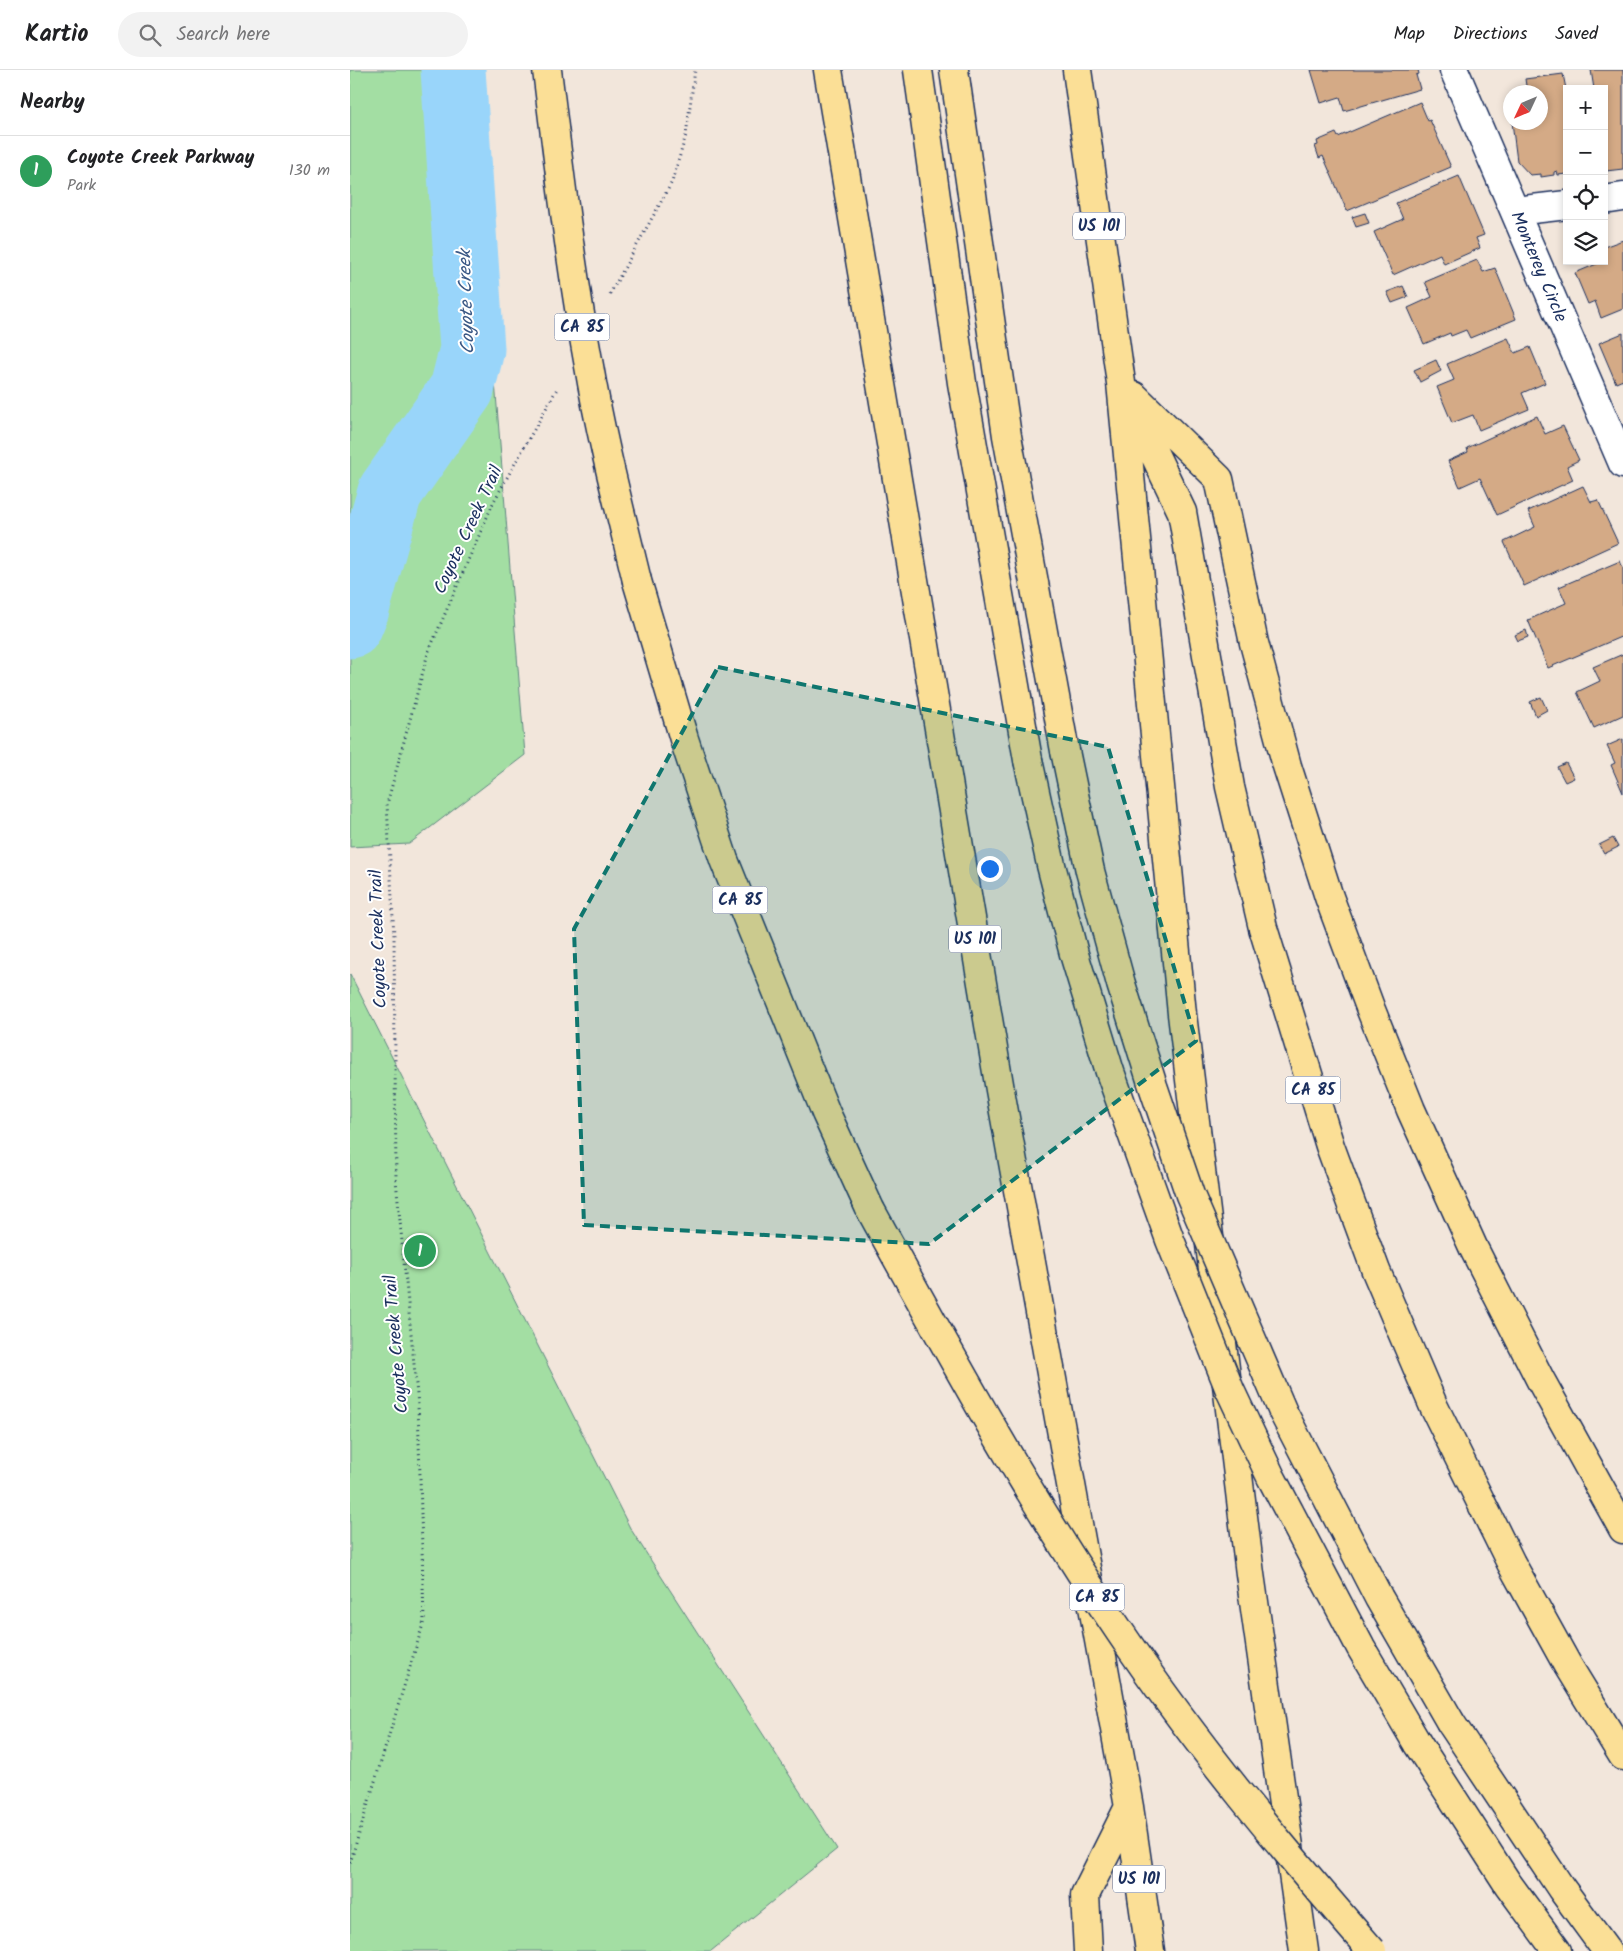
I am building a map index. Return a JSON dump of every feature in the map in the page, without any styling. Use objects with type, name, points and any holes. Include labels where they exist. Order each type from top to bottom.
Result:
[{"type":"highway","name":"CA 85","points":[[547,70],[565,216],[589,368],[615,491],[637,580],[684,739],[724,860],[826,1113],[870,1209],[933,1325],[1022,1478],[1120,1633],[1174,1709],[1239,1793],[1308,1878],[1372,1951]]},
{"type":"highway","name":"US 101","points":[[828,70],[1000,1090],[1129,1807],[1150,1951]]},
{"type":"highway","points":[[918,70],[962,383],[1028,760],[1051,865],[1074,954],[1110,1072],[1170,1240],[1230,1390],[1271,1477],[1361,1648],[1417,1743],[1508,1884],[1557,1951]]},
{"type":"highway","points":[[954,70],[1007,436],[1065,751],[1090,871],[1121,984],[1190,1195],[1288,1420],[1379,1598],[1451,1722],[1561,1888],[1607,1951]]},
{"type":"highway","name":"US 101","points":[[1077,70],[1121,383],[1182,1014],[1250,1574],[1304,1951]]},
{"type":"highway","name":"CA 85","points":[[1121,383],[1182,512],[1230,788],[1263,928],[1337,1164],[1376,1271],[1434,1406],[1516,1572],[1568,1666],[1623,1756]]},
{"type":"highway","points":[[1121,383],[1220,479],[1254,643],[1287,766],[1328,897],[1371,1010],[1411,1110],[1474,1249],[1540,1379],[1623,1529]]},
{"type":"highway","points":[[1088,1951],[1085,1895],[1129,1807]]},
{"type":"street","name":"Monterey Circle","points":[[1454,70],[1623,464]]},
{"type":"street","points":[[1608,199],[1623,197]]},
{"type":"street","points":[[1514,211],[1563,205]]},
{"type":"path","points":[[609,296],[672,182],[686,135],[695,70]]},
{"type":"path","name":"Coyote Creek Trail","points":[[350,1863],[424,1621],[418,1405],[396,1180],[394,936],[388,804],[428,653],[494,501],[561,381]]},
{"type":"highlighted area","points":[[718,667],[1108,747],[1196,1041],[929,1244],[584,1225],[574,929]]},
{"type":"green space","points":[[350,70],[470,70],[525,755],[409,844],[350,847]]},
{"type":"green space","points":[[350,974],[630,1528],[837,1849],[711,1951],[350,1951]]},
{"type":"building","points":[[1311,70],[1418,70],[1419,74],[1416,75],[1420,89],[1344,111],[1340,97],[1321,103]]},
{"type":"building","points":[[1591,70],[1623,70],[1623,169],[1608,171],[1608,85],[1593,85]]},
{"type":"building","points":[[1563,74],[1565,85],[1563,85],[1563,174],[1558,175],[1557,171],[1554,172],[1554,175],[1541,177],[1541,174],[1530,175],[1517,161],[1513,130],[1548,130],[1548,85],[1526,85],[1525,79]]},
{"type":"building","points":[[1420,102],[1451,167],[1347,211],[1323,156],[1319,158],[1315,146],[1318,145],[1317,141],[1336,133],[1338,137]]},
{"type":"building","points":[[1459,176],[1484,235],[1476,238],[1480,248],[1444,264],[1440,254],[1393,275],[1374,232],[1403,219],[1396,203]]},
{"type":"building","points":[[1365,213],[1369,223],[1356,227],[1352,217]]},
{"type":"building","points":[[1623,240],[1623,309],[1601,318],[1595,301],[1588,304],[1575,273],[1594,265],[1608,265],[1608,246]]},
{"type":"building","points":[[1477,260],[1483,272],[1495,268],[1516,319],[1470,338],[1466,330],[1451,336],[1450,333],[1424,344],[1408,308],[1432,297],[1425,282]]},
{"type":"building","points":[[1403,286],[1408,297],[1392,303],[1387,292]]},
{"type":"building","points":[[1623,333],[1623,380],[1616,383],[1599,343]]},
{"type":"building","points":[[1508,338],[1515,353],[1530,347],[1545,383],[1522,393],[1529,409],[1479,430],[1473,415],[1452,423],[1437,387],[1454,380],[1447,364]]},
{"type":"building","points":[[1436,360],[1441,371],[1420,382],[1414,370]]},
{"type":"building","points":[[1537,416],[1545,434],[1563,426],[1579,460],[1567,466],[1573,480],[1497,515],[1480,478],[1460,487],[1448,461],[1468,452],[1467,448]]},
{"type":"building","points":[[1583,486],[1591,502],[1598,500],[1618,543],[1524,586],[1504,542],[1535,527],[1528,511]]},
{"type":"building","points":[[1620,561],[1623,568],[1623,636],[1548,668],[1528,620],[1566,603],[1559,587]]},
{"type":"building","points":[[1526,630],[1528,637],[1518,641],[1515,635]]},
{"type":"building","points":[[1623,654],[1623,715],[1594,728],[1577,692],[1600,681],[1593,667]]},
{"type":"building","points":[[1541,697],[1547,710],[1536,716],[1530,702]]},
{"type":"building","points":[[1623,739],[1623,793],[1611,765],[1615,763],[1607,746]]},
{"type":"building","points":[[1566,763],[1574,778],[1565,782],[1557,767]]},
{"type":"building","points":[[1613,838],[1618,847],[1604,854],[1599,845]]},
{"type":"waterway","name":"Coyote Creek","points":[[350,626],[357,609],[390,492],[462,389],[472,349],[453,70]]},
{"type":"place","name":"Coyote Creek Parkway","points":[[420,1251]]}]
